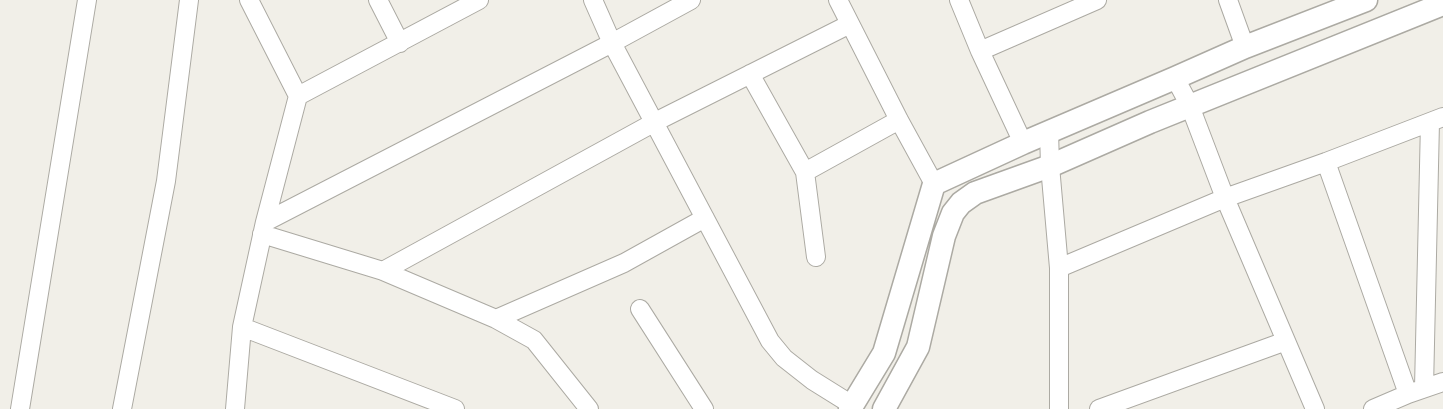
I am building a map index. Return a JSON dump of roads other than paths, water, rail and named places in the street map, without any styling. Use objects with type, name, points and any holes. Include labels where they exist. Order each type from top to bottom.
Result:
[{"type":"street","points":[[20,409],[87,0]]},
{"type":"street","points":[[122,409],[166,180],[190,0]]},
{"type":"street","points":[[235,409],[242,327],[264,228],[298,96],[249,0]]},
{"type":"street","points":[[378,0],[400,43]]},
{"type":"street","points":[[298,96],[479,0]]},
{"type":"street","points":[[593,0],[612,43],[770,341],[784,358],[851,407],[884,353],[934,184],[838,0]]},
{"type":"street","points":[[264,228],[691,0]]},
{"type":"street","points":[[959,0],[980,51],[1023,143]]},
{"type":"street","points":[[980,51],[1096,0]]},
{"type":"street","points":[[1228,0],[1245,47]]},
{"type":"street","points":[[934,184],[1049,131],[1245,47],[1366,0]]},
{"type":"street","points":[[884,409],[918,347],[944,236],[953,213],[961,203],[975,193],[1050,166],[1150,122],[1443,4]]},
{"type":"street","points":[[383,271],[655,122],[850,24]]},
{"type":"street","points":[[750,74],[805,172],[816,257]]},
{"type":"street","points":[[1175,78],[1190,106],[1225,198],[1315,409]]},
{"type":"street","points":[[1059,268],[1225,198],[1326,162],[1436,119],[1416,391]]},
{"type":"street","points":[[805,172],[899,120]]},
{"type":"street","points":[[1049,131],[1050,166],[1059,268],[1059,409]]},
{"type":"street","points":[[996,155],[1008,181]]},
{"type":"street","points":[[1326,162],[1416,391]]},
{"type":"street","points":[[496,319],[624,264],[705,218]]},
{"type":"street","points":[[264,228],[383,271],[496,319],[534,340],[589,409]]},
{"type":"street","points":[[640,309],[704,409]]},
{"type":"street","points":[[242,327],[454,409]]},
{"type":"street","points":[[1099,409],[1286,342]]},
{"type":"street","points":[[1373,409],[1443,382]]}]
